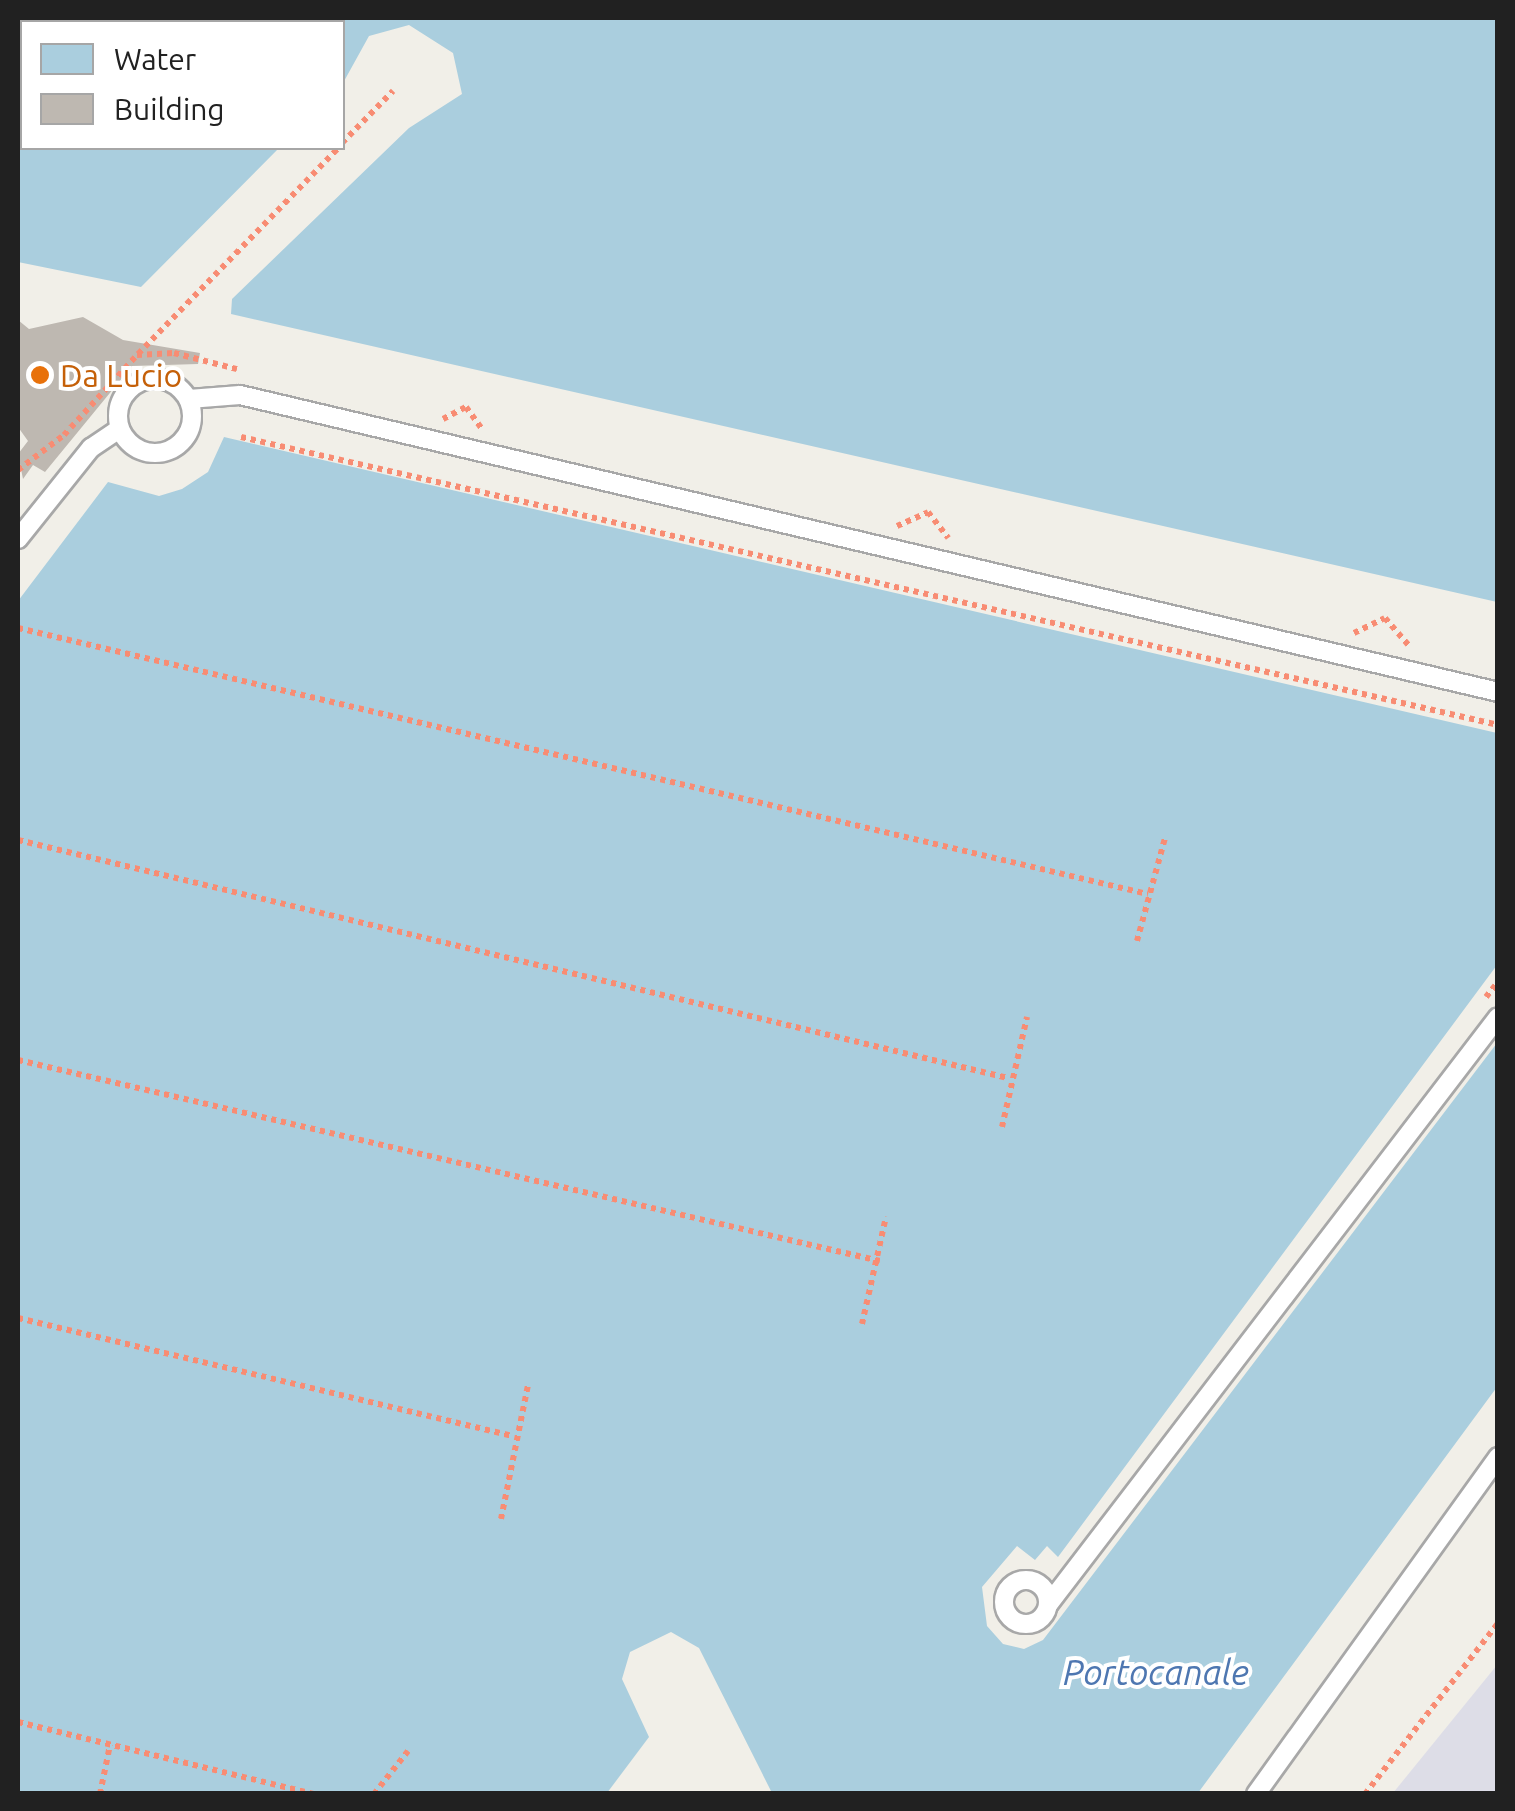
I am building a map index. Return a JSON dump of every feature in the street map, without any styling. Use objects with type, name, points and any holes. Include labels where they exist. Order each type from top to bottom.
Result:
[{"type":"lane","points":[[139,381],[174,383],[189,399],[193,422],[172,449],[143,451],[119,429],[118,406],[139,381]]},
{"type":"lane","points":[[189,399],[240,394],[1498,692]]},
{"type":"lane","points":[[18,539],[92,448],[119,429]]},
{"type":"lane","points":[[1048,1606],[1498,1017]]},
{"type":"lane","points":[[1256,1794],[1498,1457]]},
{"type":"path","points":[[345,140],[393,91]]},
{"type":"path","points":[[18,470],[64,435],[335,150]]},
{"type":"path","points":[[137,355],[174,353],[243,371]]},
{"type":"path","points":[[241,437],[1498,726]]},
{"type":"path","points":[[18,628],[1148,894]]},
{"type":"path","points":[[1137,941],[1165,838]]},
{"type":"path","points":[[18,840],[1008,1078]]},
{"type":"path","points":[[1002,1127],[1008,1078],[1027,1017]]},
{"type":"path","points":[[18,1060],[880,1262]]},
{"type":"path","points":[[862,1324],[880,1262],[886,1218]]},
{"type":"path","points":[[18,1318],[513,1436]]},
{"type":"path","points":[[501,1519],[513,1436],[528,1386]]},
{"type":"path","points":[[1366,1794],[1498,1623]]},
{"type":"path","points":[[18,1722],[313,1794]]},
{"type":"path","points":[[100,1794],[110,1745]]},
{"type":"path","points":[[374,1794],[408,1751]]},
{"type":"shaded area","points":[[1497,1665],[1497,1793],[1393,1793]]},
{"type":"water","points":[[18,18],[1497,18],[1497,602],[231,314],[232,299],[409,128],[462,94],[453,53],[409,25],[369,36],[345,79],[345,20],[20,20],[20,150],[277,150],[141,287],[18,262]]},
{"type":"water","name":"Portocanale","points":[[224,437],[1497,733],[1497,965],[1058,1557],[1047,1546],[1035,1560],[1017,1546],[982,1587],[987,1626],[1003,1644],[1024,1649],[1043,1640],[1497,1043],[1497,1387],[1198,1793],[772,1793],[699,1648],[671,1632],[630,1652],[622,1679],[649,1737],[607,1793],[18,1793],[18,601],[108,482],[159,496],[182,489],[208,472]]},
{"type":"building","points":[[83,317],[123,340],[200,353],[198,364],[132,366],[45,472],[33,465],[23,479],[18,454],[28,441],[18,427],[18,320],[29,329]]},
{"type":"place","name":"Da Lucio","points":[[40,375]]}]
